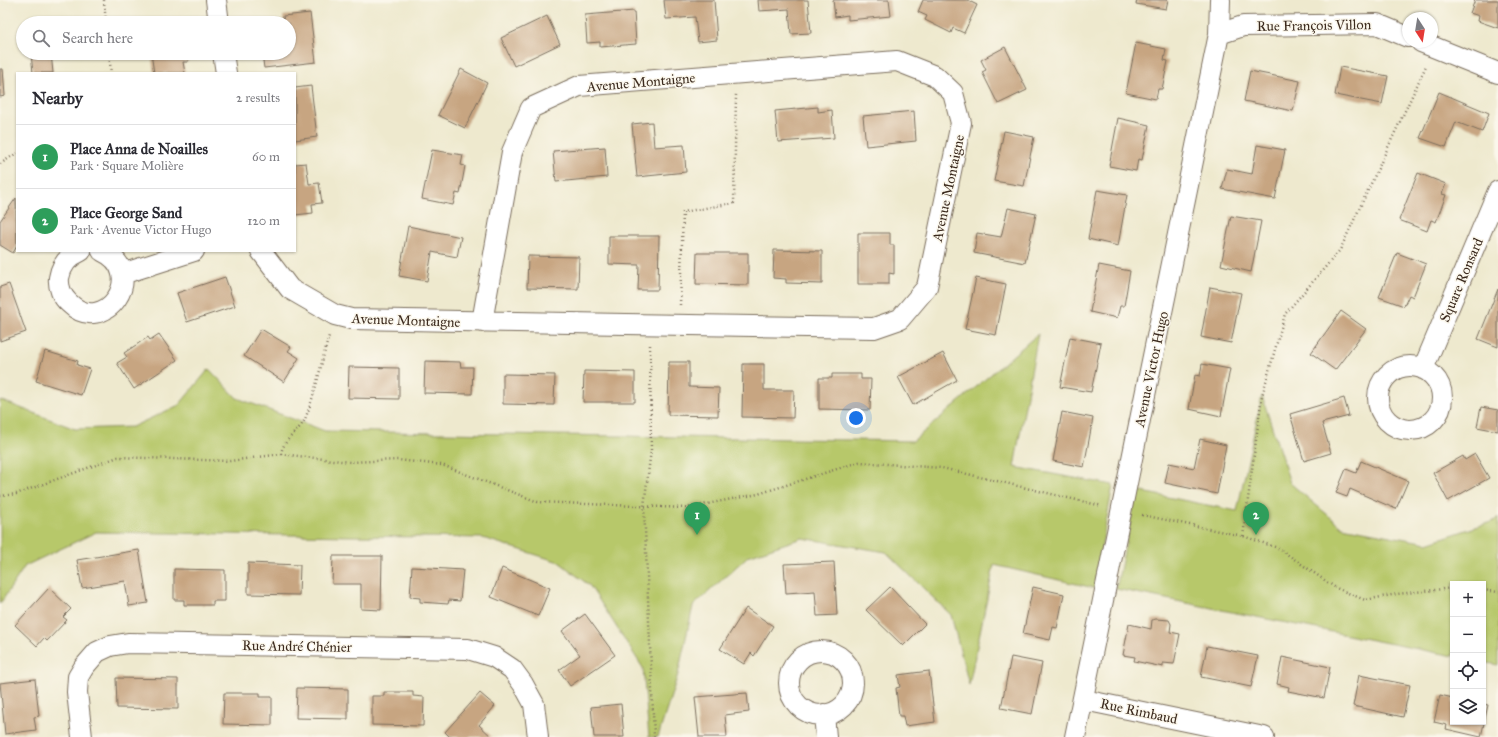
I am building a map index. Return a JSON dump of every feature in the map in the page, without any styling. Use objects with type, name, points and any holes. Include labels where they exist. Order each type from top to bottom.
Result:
[{"type":"street","points":[[216,0],[218,16]]},
{"type":"street","name":"Avenue Victor Hugo","points":[[1075,737],[1084,700],[1219,34],[1220,0]]},
{"type":"street","name":"Rue François Villon","points":[[1219,34],[1243,26],[1377,24],[1402,34]]},
{"type":"street","points":[[1436,48],[1498,73]]},
{"type":"street","points":[[224,60],[226,72]]},
{"type":"street","name":"Avenue Montaigne","points":[[262,252],[290,289],[335,315],[351,319],[482,322],[874,328],[900,319],[927,287],[961,123],[953,93],[935,76],[897,61],[579,86],[531,108],[512,152],[482,322]]},
{"type":"street","name":"Square Ronsard","points":[[1423,369],[1498,190]]},
{"type":"street","points":[[79,252],[66,261],[61,270],[59,279],[60,290],[65,300],[73,307],[83,312],[104,310],[113,304],[119,295],[122,284],[122,274],[118,264],[112,256],[104,252]]},
{"type":"street","points":[[122,274],[191,252]]},
{"type":"street","name":"Rue André Chénier","points":[[82,737],[77,692],[78,677],[84,667],[97,652],[110,646],[128,643],[468,649],[494,657],[512,669],[523,684],[534,704],[538,737]]},
{"type":"street","name":"Rue Rimbaud","points":[[1084,700],[1264,737]]},
{"type":"street","points":[[824,714],[826,737]]},
{"type":"path","points":[[104,0],[105,16]]},
{"type":"path","points":[[1243,536],[1262,396],[1285,314],[1340,250],[1427,48]]},
{"type":"path","points":[[110,60],[111,72]]},
{"type":"path","points":[[680,325],[683,212],[734,203],[737,74]]},
{"type":"path","points":[[0,164],[3,160],[16,154]]},
{"type":"path","points":[[281,454],[282,446],[304,421],[310,405],[335,315]]},
{"type":"path","points":[[650,324],[651,450],[644,506],[654,737]]},
{"type":"path","points":[[0,496],[16,494],[118,457],[230,461],[281,454],[350,462],[398,460],[442,465],[538,502],[686,508],[758,494],[859,462],[942,468],[1122,511],[1243,536],[1278,548],[1336,588],[1365,600],[1397,594],[1450,588]]},
{"type":"path","points":[[1486,590],[1498,592]]},
{"type":"green space","points":[[1038,334],[1014,467],[1113,485],[1094,588],[994,565],[969,685],[951,615],[886,552],[802,538],[748,556],[693,606],[678,674],[658,737],[649,737],[643,668],[590,586],[559,562],[483,538],[96,532],[25,566],[0,604],[0,400],[75,429],[132,427],[179,405],[209,369],[237,398],[325,431],[913,441]]},
{"type":"green space","points":[[1262,396],[1290,483],[1342,527],[1427,543],[1494,521],[1498,517],[1498,665],[1486,663],[1486,581],[1450,581],[1450,655],[1116,589],[1137,491],[1237,511]]},
{"type":"building","points":[[664,0],[714,0],[717,40],[698,42],[695,17],[666,19]]},
{"type":"building","points":[[758,0],[808,0],[811,33],[791,34],[789,9],[759,11]]},
{"type":"building","points":[[833,0],[889,0],[891,16],[848,20],[848,15],[835,17]]},
{"type":"building","points":[[923,0],[967,0],[977,5],[964,33],[953,28],[951,33],[925,20],[927,16],[918,12]]},
{"type":"building","points":[[1137,0],[1168,0],[1166,9],[1136,4]]},
{"type":"building","points":[[1475,0],[1498,0],[1498,28],[1478,21],[1479,16],[1470,13]]},
{"type":"building","points":[[634,11],[636,44],[600,47],[600,42],[587,43],[585,15]]},
{"type":"building","points":[[310,13],[316,62],[264,68],[263,60],[296,60],[296,16],[283,16]]},
{"type":"building","points":[[547,16],[560,44],[514,66],[501,38]]},
{"type":"building","points":[[1136,43],[1166,49],[1164,60],[1168,61],[1162,89],[1158,89],[1156,99],[1126,93]]},
{"type":"building","points":[[1005,47],[1027,90],[998,104],[982,72],[986,70],[981,60]]},
{"type":"building","points":[[32,60],[52,60],[53,72],[33,72]]},
{"type":"building","points":[[152,60],[188,60],[188,62],[183,62],[185,72],[154,72]]},
{"type":"building","points":[[1340,67],[1388,76],[1382,104],[1335,95]]},
{"type":"building","points":[[0,69],[3,69],[5,96],[0,97]]},
{"type":"building","points":[[461,69],[487,83],[465,128],[438,115]]},
{"type":"building","points":[[1250,71],[1300,81],[1293,111],[1244,101]]},
{"type":"building","points":[[311,86],[317,137],[296,140],[296,88]]},
{"type":"building","points":[[1439,92],[1489,113],[1482,132],[1456,122],[1446,147],[1420,138]]},
{"type":"building","points":[[818,107],[818,112],[832,110],[834,138],[778,142],[775,111]]},
{"type":"building","points":[[914,111],[916,141],[866,146],[863,116]]},
{"type":"building","points":[[1118,118],[1149,125],[1142,160],[1138,159],[1136,171],[1109,166]]},
{"type":"building","points":[[652,122],[654,147],[684,145],[686,172],[637,177],[632,124]]},
{"type":"building","points":[[1004,131],[1034,137],[1024,186],[994,181]]},
{"type":"building","points":[[1257,145],[1285,150],[1275,199],[1222,189],[1227,169],[1252,174]]},
{"type":"building","points":[[605,147],[607,177],[556,182],[553,151]]},
{"type":"building","points":[[432,150],[463,155],[461,165],[465,166],[460,194],[456,193],[453,205],[422,199]]},
{"type":"building","points":[[306,163],[309,184],[319,183],[322,203],[312,204],[313,213],[296,215],[296,164]]},
{"type":"building","points":[[1418,173],[1446,184],[1442,194],[1446,195],[1436,222],[1431,220],[1427,231],[1399,220]]},
{"type":"building","points":[[1097,190],[1127,195],[1118,246],[1088,239]]},
{"type":"building","points":[[16,198],[16,248],[13,253],[0,245],[0,221]]},
{"type":"building","points":[[1008,208],[1036,214],[1025,263],[974,253],[977,233],[1001,237]]},
{"type":"building","points":[[1231,216],[1261,221],[1251,272],[1221,265]]},
{"type":"building","points":[[408,226],[461,237],[457,257],[432,252],[427,281],[399,276]]},
{"type":"building","points":[[858,233],[890,233],[890,245],[894,245],[894,274],[889,273],[889,284],[858,284]]},
{"type":"building","points":[[609,236],[659,236],[658,290],[638,290],[639,265],[609,264]]},
{"type":"building","points":[[774,250],[822,251],[822,284],[786,283],[786,279],[773,278]]},
{"type":"building","points":[[697,253],[748,253],[748,285],[696,284]]},
{"type":"building","points":[[1397,253],[1426,264],[1413,297],[1409,295],[1404,306],[1379,297]]},
{"type":"building","points":[[528,256],[579,257],[578,289],[527,288]]},
{"type":"building","points":[[1099,265],[1130,271],[1124,306],[1120,306],[1117,318],[1090,312]]},
{"type":"building","points":[[225,277],[235,306],[187,322],[177,293]]},
{"type":"building","points":[[976,278],[1006,284],[996,335],[965,329]]},
{"type":"building","points":[[9,284],[26,332],[0,341],[0,287]]},
{"type":"building","points":[[1210,287],[1241,293],[1231,343],[1201,337]]},
{"type":"building","points":[[1498,289],[1498,347],[1478,339]]},
{"type":"building","points":[[1341,311],[1366,329],[1335,370],[1311,353]]},
{"type":"building","points":[[261,329],[291,347],[288,351],[299,358],[284,382],[244,356]]},
{"type":"building","points":[[159,334],[177,360],[134,389],[117,363],[127,357],[124,353],[148,337],[150,340]]},
{"type":"building","points":[[1070,337],[1101,343],[1091,392],[1060,387]]},
{"type":"building","points":[[45,351],[78,361],[77,365],[90,369],[81,395],[36,381]]},
{"type":"building","points":[[943,353],[957,380],[913,405],[898,377]]},
{"type":"building","points":[[425,361],[460,362],[461,367],[473,367],[472,394],[424,393]]},
{"type":"building","points":[[669,362],[689,362],[689,387],[719,388],[718,416],[668,415]]},
{"type":"building","points":[[743,364],[764,364],[764,390],[794,390],[793,418],[742,417]]},
{"type":"building","points":[[1202,364],[1230,369],[1221,416],[1189,409],[1195,375],[1200,376]]},
{"type":"building","points":[[349,367],[399,368],[399,399],[348,398]]},
{"type":"building","points":[[584,371],[635,372],[635,402],[583,402]]},
{"type":"building","points":[[503,374],[555,375],[554,405],[503,404]]},
{"type":"building","points":[[832,374],[861,374],[861,379],[871,379],[870,410],[819,409],[819,378],[832,378]]},
{"type":"building","points":[[1344,398],[1349,416],[1322,423],[1331,453],[1304,461],[1290,414]]},
{"type":"building","points":[[1481,407],[1498,410],[1498,431],[1477,427]]},
{"type":"building","points":[[1062,412],[1093,418],[1084,467],[1053,461]]},
{"type":"building","points":[[1200,439],[1226,445],[1217,494],[1165,483],[1169,463],[1194,468]]},
{"type":"building","points":[[1475,454],[1489,478],[1448,501],[1433,473],[1463,456],[1465,460]]},
{"type":"building","points":[[1361,461],[1408,481],[1396,509],[1350,489],[1347,497],[1336,493],[1346,469],[1356,473]]},
{"type":"building","points":[[139,550],[148,603],[129,606],[125,581],[82,588],[77,560]]},
{"type":"building","points":[[333,556],[382,556],[381,610],[361,609],[361,584],[332,584]]},
{"type":"building","points":[[834,562],[837,615],[817,616],[815,591],[786,593],[784,564]]},
{"type":"building","points":[[248,563],[300,565],[299,595],[248,594]]},
{"type":"building","points":[[412,567],[463,570],[460,601],[449,600],[448,604],[420,602],[420,598],[410,597]]},
{"type":"building","points":[[502,568],[550,588],[538,616],[491,597]]},
{"type":"building","points":[[174,569],[225,570],[225,601],[213,601],[213,605],[184,605],[184,600],[174,600]]},
{"type":"building","points":[[890,587],[925,624],[903,646],[866,610]]},
{"type":"building","points":[[1033,587],[1064,594],[1057,628],[1053,627],[1050,640],[1023,634]]},
{"type":"building","points":[[49,588],[71,609],[63,617],[67,620],[47,641],[44,638],[37,646],[15,625]]},
{"type":"building","points":[[746,608],[773,626],[754,656],[751,653],[744,664],[720,649]]},
{"type":"building","points":[[585,614],[615,655],[570,686],[559,670],[580,655],[562,631]]},
{"type":"building","points":[[1152,620],[1169,620],[1171,624],[1170,632],[1180,634],[1174,664],[1163,663],[1163,667],[1134,661],[1135,657],[1123,655],[1129,624],[1151,629]]},
{"type":"building","points":[[1207,646],[1258,656],[1251,687],[1201,677]]},
{"type":"building","points":[[1011,657],[1042,663],[1032,714],[1001,708]]},
{"type":"building","points":[[1282,657],[1330,667],[1324,698],[1288,691],[1289,687],[1277,684]]},
{"type":"building","points":[[929,671],[935,722],[905,726],[903,716],[899,716],[896,688],[900,687],[898,675]]},
{"type":"building","points":[[1359,675],[1410,685],[1403,717],[1353,706]]},
{"type":"building","points":[[116,678],[178,679],[178,709],[117,708]]},
{"type":"building","points":[[35,679],[39,716],[34,717],[36,730],[5,734],[0,683]]},
{"type":"building","points":[[297,688],[348,689],[348,719],[296,718]]},
{"type":"building","points":[[384,692],[413,692],[413,696],[424,697],[423,726],[372,725],[372,696],[384,696]]},
{"type":"building","points":[[224,693],[260,693],[260,697],[272,697],[272,725],[223,724]]},
{"type":"building","points":[[480,693],[495,706],[479,725],[492,737],[450,737],[445,732]]},
{"type":"building","points":[[747,693],[749,712],[725,715],[727,737],[699,737],[695,697]]},
{"type":"building","points":[[1440,695],[1450,697],[1450,725],[1484,725],[1481,737],[1446,729],[1447,725],[1434,722]]},
{"type":"building","points":[[621,704],[624,737],[594,737],[591,707]]},
{"type":"place","name":"Place Anna de Noailles","points":[[697,535]]},
{"type":"place","name":"Place George Sand","points":[[1256,535]]}]
